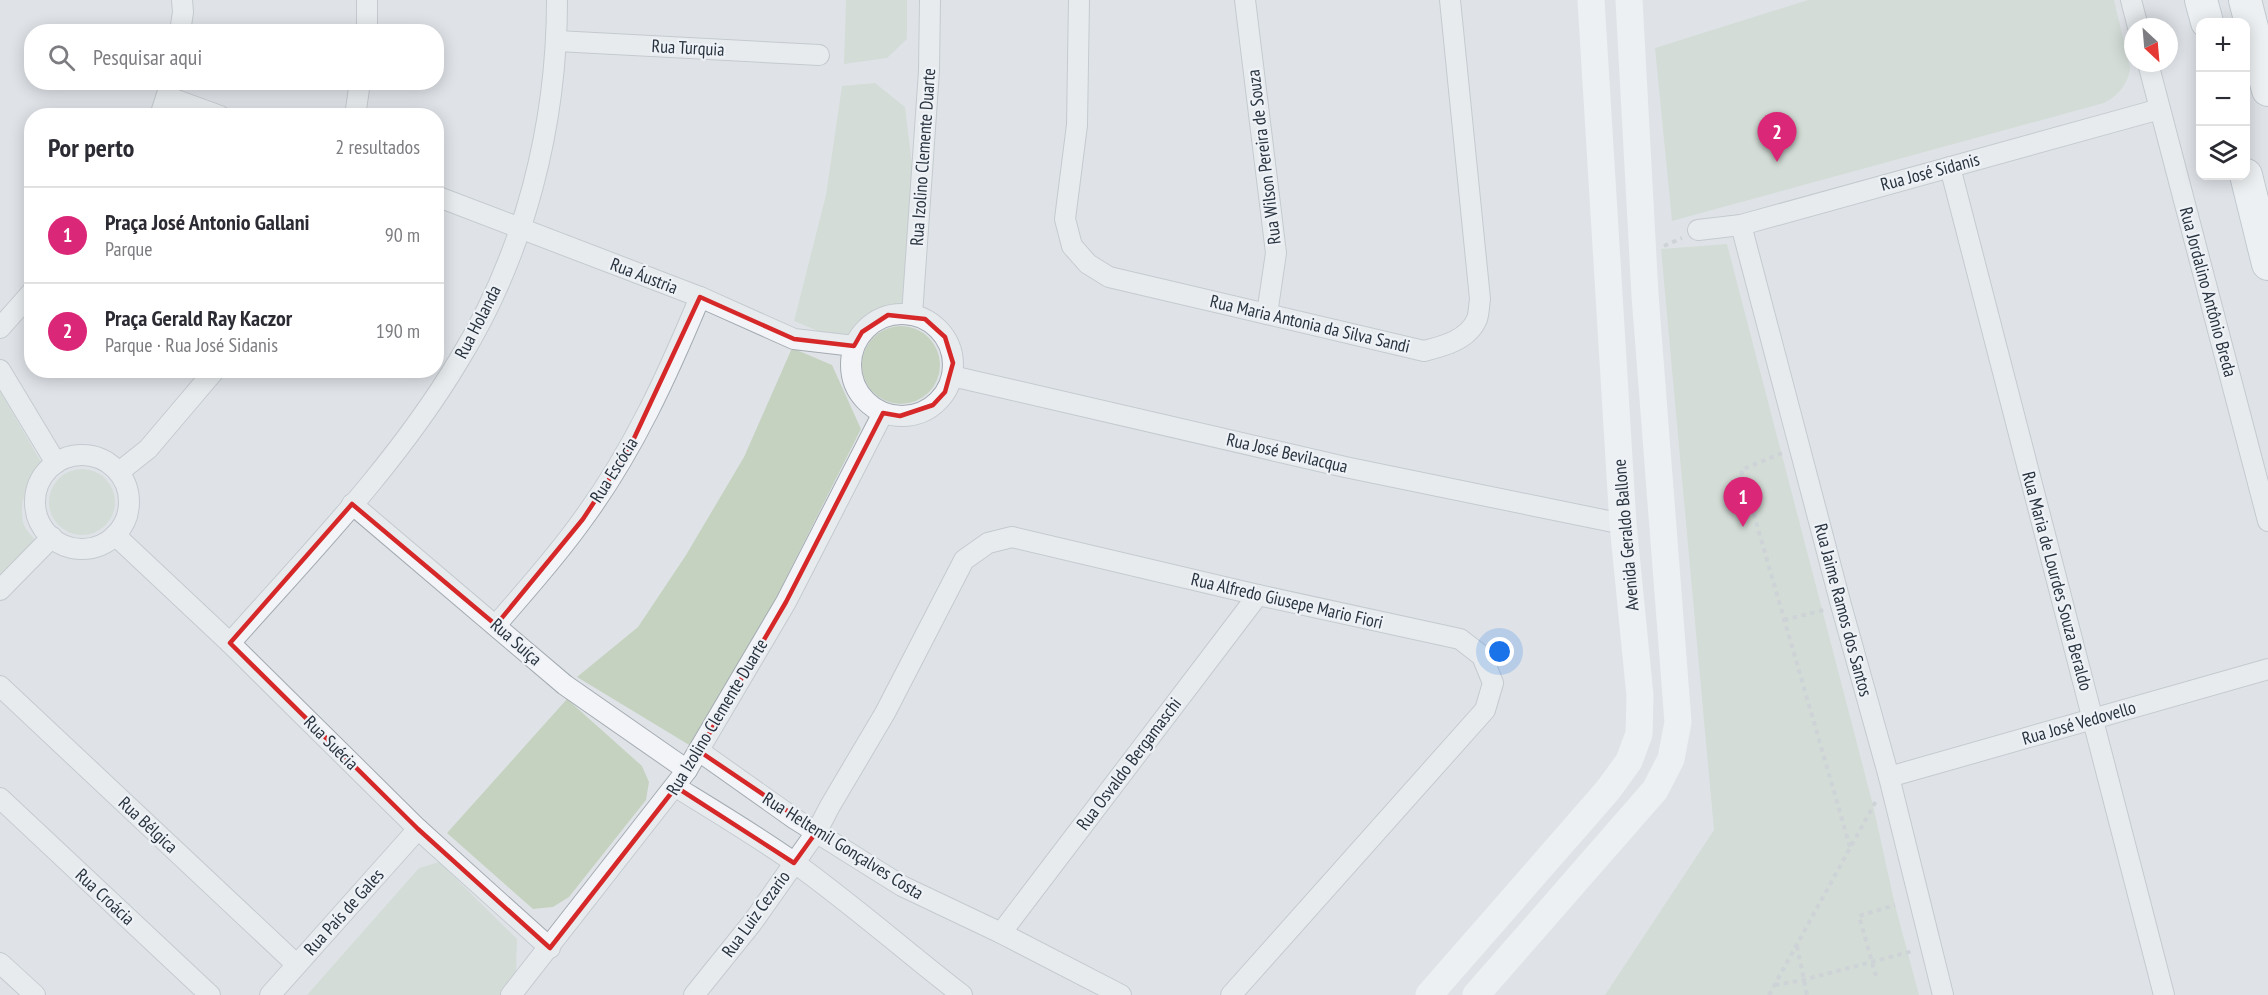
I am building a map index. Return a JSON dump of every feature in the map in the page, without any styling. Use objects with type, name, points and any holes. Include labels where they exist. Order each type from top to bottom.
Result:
[{"type":"main road","points":[[2201,0],[2206,18]]},
{"type":"main road","points":[[2246,0],[2268,90]]},
{"type":"main road","points":[[2247,180],[2268,264]]},
{"type":"street","points":[[181,24],[182,0]]},
{"type":"street","points":[[367,0],[367,24]]},
{"type":"street","name":"Rua Holanda","points":[[230,643],[352,504],[400,445],[460,359],[491,299],[520,228],[535,179],[550,109],[557,41],[557,0]]},
{"type":"street","name":"Rua Izolino Clemente Duarte","points":[[912,315],[929,71],[930,0]]},
{"type":"street","name":"Rua Maria Antonia da Silva Sandi","points":[[1079,0],[1077,125],[1065,219],[1072,246],[1088,264],[1109,277],[1424,351],[1447,346],[1465,335],[1477,319],[1480,299],[1450,0]]},
{"type":"street","name":"Rua Wilson Pereira de Souza","points":[[1245,0],[1276,252],[1267,314]]},
{"type":"street","name":"Avenida Geraldo Ballone","points":[[1429,995],[1608,790],[1629,761],[1639,734],[1641,696],[1623,524],[1591,0]]},
{"type":"street","name":"Avenida Geraldo Ballone","points":[[1476,995],[1655,790],[1671,759],[1678,722],[1643,251],[1629,0]]},
{"type":"street","points":[[2131,0],[2136,18]]},
{"type":"street","name":"Rua Turquia","points":[[557,41],[819,55]]},
{"type":"street","name":"Rua Jordalino Antônio Breda","points":[[2150,72],[2268,521]]},
{"type":"street","points":[[163,108],[170,90],[205,108]]},
{"type":"street","points":[[356,108],[359,90]]},
{"type":"street","name":"Rua José Sidanis","points":[[1698,230],[1741,225],[2160,109]]},
{"type":"street","name":"Rua Maria de Lourdes Souza Beraldo","points":[[1950,167],[2164,995]]},
{"type":"street","name":"Rua Áustria","points":[[444,199],[700,297],[794,339],[854,346]]},
{"type":"street","name":"Rua Jaime Ramos dos Santos","points":[[1741,225],[1841,605],[1890,777],[1943,995]]},
{"type":"street","name":"Rua Escócia","points":[[496,625],[583,519],[629,449],[672,364],[700,297]]},
{"type":"street","points":[[0,328],[24,301]]},
{"type":"street","points":[[888,315],[912,315],[936,327],[945,337],[951,349],[952,376],[945,392],[933,405],[918,413],[900,416],[883,413],[869,405],[858,393],[852,378],[850,362],[854,346],[862,332],[874,322],[888,315]]},
{"type":"street","points":[[0,369],[56,463]]},
{"type":"street","name":"Rua José Bevilacqua","points":[[952,376],[1345,467],[1623,524]]},
{"type":"street","points":[[119,472],[148,449],[207,378]]},
{"type":"street","name":"Rua Izolino Clemente Duarte","points":[[512,995],[687,770],[786,602],[883,413]]},
{"type":"street","points":[[82,455],[96,457],[109,463],[119,472],[128,493],[129,504],[122,526],[115,535],[104,543],[90,548],[63,545],[52,537],[39,520],[35,499],[41,479],[56,463],[68,457],[82,455]]},
{"type":"street","name":"Rua Suíça","points":[[352,504],[565,685],[687,770]]},
{"type":"street","name":"Rua Suécia","points":[[115,535],[230,643],[418,829],[550,948]]},
{"type":"street","points":[[0,590],[52,537]]},
{"type":"street","name":"Rua Alfredo Giusepe Mario Fiori","points":[[817,831],[885,713],[964,560],[988,543],[1012,537],[1258,595],[1460,639],[1482,656],[1493,683],[1485,710],[1231,995]]},
{"type":"street","name":"Rua Osvaldo Bergamaschi","points":[[1000,933],[1258,595]]},
{"type":"street","name":"Rua José Vedovello","points":[[1890,777],[2268,669]]},
{"type":"street","name":"Rua Bélgica","points":[[0,686],[296,964]]},
{"type":"street","name":"Rua Heltemil Gonçalves Costa","points":[[699,751],[777,807],[902,886],[1121,995]]},
{"type":"street","points":[[676,787],[794,862],[961,995]]},
{"type":"street","name":"Rua Croácia","points":[[0,798],[210,995]]},
{"type":"street","name":"Rua País de Gales","points":[[270,995],[418,829]]},
{"type":"street","name":"Rua Luiz Cezario","points":[[694,995],[752,923],[817,831]]},
{"type":"street","points":[[0,963],[35,995]]},
{"type":"path","points":[[1643,251],[1650,253],[1698,230]]},
{"type":"path","points":[[1799,446],[1741,470],[1850,847]]},
{"type":"path","points":[[1784,620],[1841,605]]},
{"type":"path","points":[[1769,995],[1890,777]]},
{"type":"path","points":[[1875,976],[1859,916],[1895,904]]},
{"type":"path","points":[[1797,945],[1807,995]]},
{"type":"path","points":[[1775,985],[1803,980],[1931,946]]},
{"type":"highlighted area","points":[[700,297],[794,339],[854,346],[862,332],[888,315],[925,319],[945,337],[953,363],[945,392],[933,405],[900,416],[883,413],[786,602],[699,751],[817,831],[794,863],[676,787],[550,948],[418,829],[230,643],[352,504],[496,625],[583,519],[629,449]]},
{"type":"green space","points":[[846,0],[907,0],[907,39],[887,58],[844,64]]},
{"type":"green space","points":[[1808,0],[2114,0],[2124,42],[2124,72],[2129,72],[2122,88],[2104,103],[1672,221],[1655,48]]},
{"type":"green space","points":[[875,83],[905,107],[919,222],[912,315],[885,317],[871,325],[854,346],[794,321],[826,195],[842,86]]},
{"type":"green space","points":[[1727,244],[1873,805],[1895,905],[1919,995],[1605,995],[1714,830],[1661,249]]},
{"type":"green space","points":[[901,326],[916,329],[929,337],[937,350],[940,365],[937,380],[929,393],[916,401],[901,404],[886,401],[873,393],[865,380],[862,365],[865,350],[873,337],[886,329]]},
{"type":"green space","points":[[792,348],[832,365],[861,429],[699,751],[577,677],[638,627],[686,555],[744,457]]},
{"type":"green space","points":[[0,391],[41,462],[25,492],[22,508],[24,525],[35,540],[0,575]]},
{"type":"green space","points":[[76,469],[88,469],[106,478],[113,489],[115,502],[113,515],[106,526],[95,533],[76,535],[63,530],[54,521],[49,508],[49,496],[54,483],[63,474]]},
{"type":"green space","points":[[567,699],[642,766],[649,782],[646,800],[569,897],[553,907],[533,909],[447,833]]},
{"type":"green space","points":[[439,862],[517,939],[516,976],[500,995],[307,995],[419,868]]},
{"type":"place","name":"Praça Gerald Ray Kaczor","points":[[1777,162]]},
{"type":"place","name":"Praça José Antonio Gallani","points":[[1743,527]]}]
